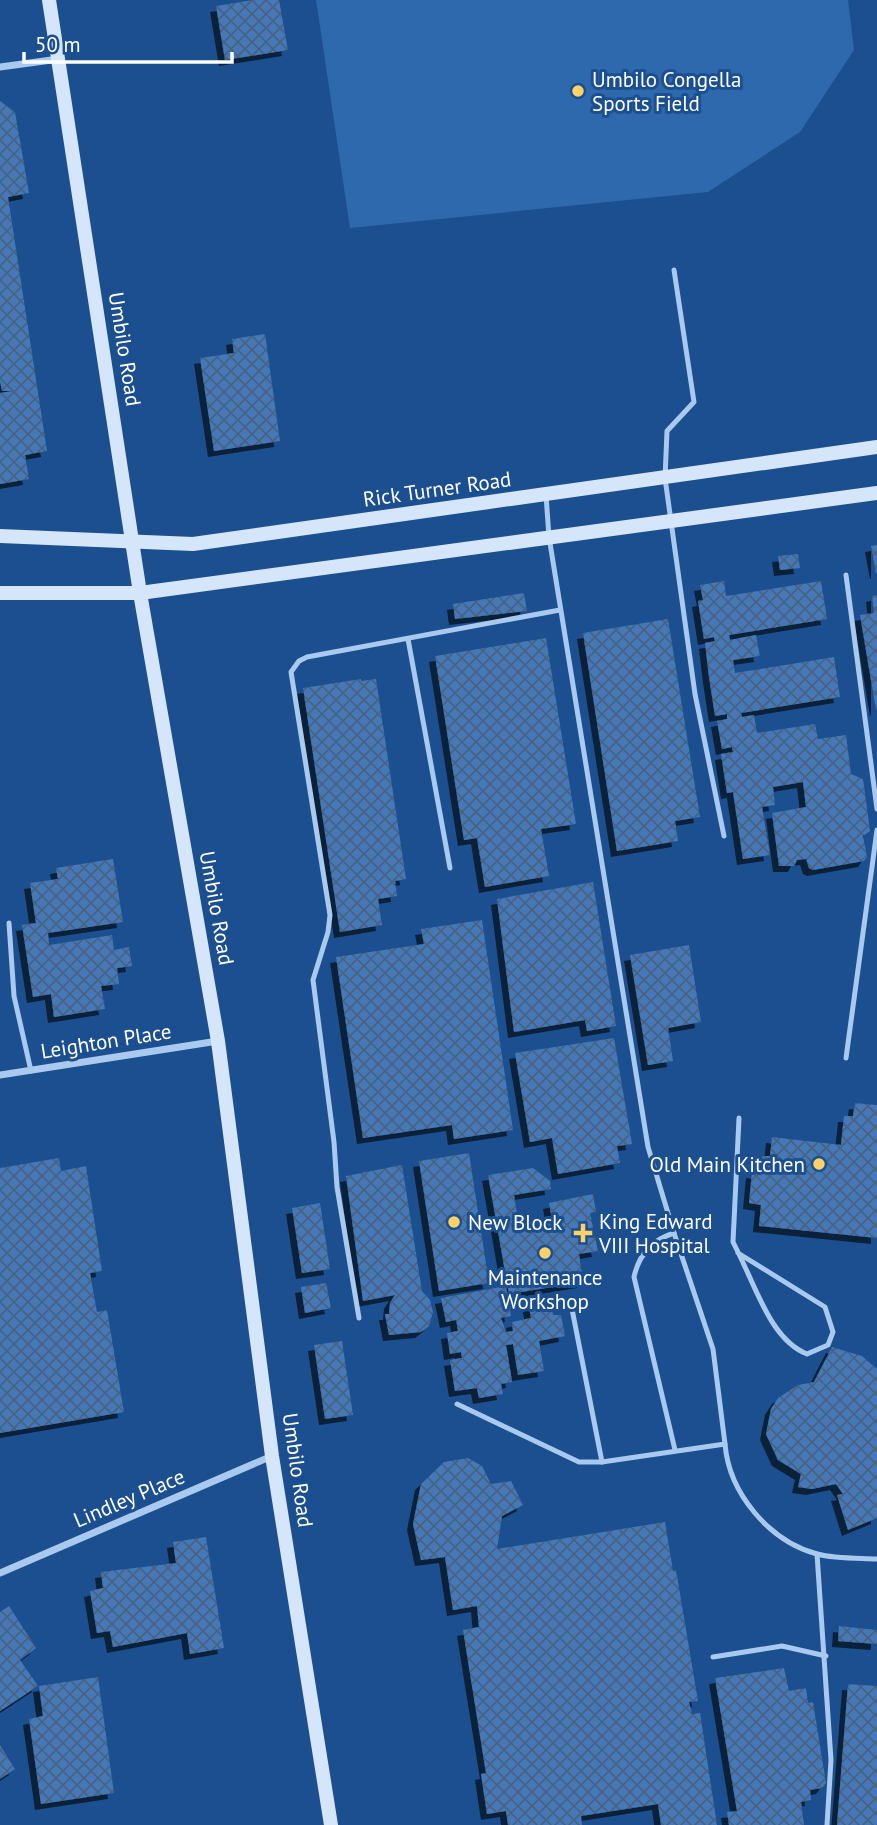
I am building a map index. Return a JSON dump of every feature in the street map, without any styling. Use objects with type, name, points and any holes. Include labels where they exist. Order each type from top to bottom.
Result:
[{"type":"main road","name":"Umbilo Road","points":[[49,0],[140,593],[218,1041],[272,1456],[331,1825]]},
{"type":"main road","name":"Rick Turner Road","points":[[0,536],[133,542],[205,542],[877,447]]},
{"type":"main road","points":[[0,593],[140,593],[877,492]]},
{"type":"street","points":[[0,68],[60,59]]},
{"type":"street","name":"Leighton Place","points":[[0,1075],[218,1041]]},
{"type":"street","name":"Lindley Place","points":[[0,1573],[272,1456]]},
{"type":"lane","points":[[674,270],[694,402],[667,432],[665,478],[695,694],[724,836]]},
{"type":"lane","points":[[546,495],[549,537],[648,1147],[713,1349],[724,1444],[732,1478],[762,1522],[817,1554],[877,1559]]},
{"type":"lane","points":[[846,575],[877,809]]},
{"type":"lane","points":[[359,1318],[337,1187],[334,1142],[313,980],[328,932],[330,915],[291,672],[299,661],[307,657],[561,610]]},
{"type":"lane","points":[[408,639],[450,868]]},
{"type":"lane","points":[[846,1058],[877,830]]},
{"type":"lane","points":[[9,923],[14,996],[31,1071]]},
{"type":"lane","points":[[738,1254],[825,1307],[833,1332],[828,1345],[807,1354],[798,1350],[786,1338],[768,1314],[738,1254],[732,1234],[739,1118]]},
{"type":"lane","points":[[674,1233],[651,1244],[637,1264],[634,1277],[675,1450]]},
{"type":"lane","points":[[572,1309],[602,1462]]},
{"type":"lane","points":[[457,1404],[579,1462],[602,1462],[724,1444]]},
{"type":"lane","points":[[817,1554],[831,1760],[827,1825]]},
{"type":"lane","points":[[713,1657],[782,1646],[826,1656]]},
{"type":"shaded area","name":"Umbilo Congella Sports Field","points":[[316,0],[848,0],[854,50],[800,132],[708,192],[350,228]]},
{"type":"building","points":[[253,0],[279,0],[288,50],[225,60],[216,6]]},
{"type":"building","points":[[0,101],[15,112],[29,193],[8,197],[47,451],[25,455],[29,479],[0,484],[0,393],[13,391],[2,391],[0,381]]},
{"type":"building","points":[[265,334],[280,441],[214,451],[200,358],[234,353],[232,339]]},
{"type":"building","points":[[877,545],[877,573],[876,573],[871,546]]},
{"type":"building","points":[[798,554],[800,568],[780,570],[778,556]]},
{"type":"building","points":[[724,581],[726,596],[821,581],[827,619],[729,635],[730,640],[756,635],[760,656],[733,660],[735,673],[834,657],[840,697],[741,713],[742,717],[754,715],[757,733],[815,724],[818,739],[846,735],[851,774],[863,779],[870,831],[863,836],[867,857],[864,861],[813,870],[809,868],[806,859],[797,860],[794,866],[779,866],[772,813],[806,807],[803,782],[773,787],[775,805],[762,807],[770,855],[743,859],[733,792],[727,793],[721,754],[733,752],[732,747],[722,749],[717,721],[727,719],[727,714],[715,716],[709,677],[705,643],[715,641],[714,637],[704,639],[698,601],[703,600],[700,585]]},
{"type":"building","points":[[524,593],[527,611],[455,619],[453,604]]},
{"type":"building","points":[[877,595],[876,710],[860,615],[874,613],[872,596]]},
{"type":"building","points":[[668,619],[700,817],[675,821],[678,841],[617,851],[583,633]]},
{"type":"building","points":[[546,638],[576,824],[541,829],[549,876],[485,887],[477,838],[464,840],[435,656]]},
{"type":"building","points":[[376,679],[406,879],[395,881],[397,896],[378,899],[382,925],[340,932],[303,688]]},
{"type":"building","points":[[113,859],[123,922],[48,933],[49,945],[112,935],[114,950],[129,947],[132,966],[117,968],[119,984],[101,986],[105,1009],[54,1017],[51,994],[33,997],[22,925],[36,923],[30,883],[58,879],[56,868]]},
{"type":"building","points":[[593,882],[616,1026],[587,1031],[585,1020],[514,1032],[497,899]]},
{"type":"building","points":[[482,920],[513,1130],[454,1139],[452,1125],[363,1138],[336,957],[424,944],[421,929]]},
{"type":"building","points":[[689,945],[701,1022],[668,1028],[673,1061],[648,1065],[630,955]]},
{"type":"building","points":[[614,1038],[632,1144],[617,1146],[620,1163],[558,1174],[552,1138],[530,1142],[515,1053]]},
{"type":"building","name":"Old Main Kitchen","points":[[855,1103],[877,1105],[877,1238],[759,1226],[761,1205],[749,1203],[752,1172],[759,1173],[762,1156],[770,1156],[772,1137],[841,1145],[844,1116],[853,1116]]},
{"type":"building","name":"New Block","points":[[469,1153],[489,1283],[439,1291],[419,1161]]},
{"type":"building","points":[[59,1158],[61,1171],[86,1166],[102,1271],[90,1273],[97,1312],[107,1310],[124,1412],[0,1433],[0,1168]]},
{"type":"building","points":[[402,1165],[422,1291],[430,1300],[433,1312],[429,1326],[421,1332],[389,1335],[385,1314],[389,1314],[390,1303],[395,1295],[363,1301],[346,1176]]},
{"type":"building","name":"Maintenance Workshop","points":[[533,1168],[550,1181],[551,1189],[514,1195],[519,1226],[552,1220],[549,1203],[593,1194],[596,1212],[590,1213],[598,1251],[579,1254],[583,1282],[509,1294],[488,1175]]},
{"type":"building","points":[[320,1203],[330,1269],[302,1273],[292,1208]]},
{"type":"building","points":[[326,1283],[331,1308],[305,1313],[301,1287]]},
{"type":"building","points":[[506,1286],[511,1316],[501,1318],[506,1332],[513,1331],[512,1322],[531,1318],[528,1301],[550,1297],[553,1315],[561,1315],[565,1336],[539,1341],[544,1371],[518,1375],[513,1344],[506,1345],[512,1382],[501,1384],[503,1394],[479,1398],[477,1388],[455,1391],[450,1360],[462,1358],[461,1352],[450,1354],[447,1333],[458,1331],[456,1320],[446,1322],[441,1298]]},
{"type":"building","points":[[342,1341],[353,1415],[325,1419],[314,1345]]},
{"type":"building","points":[[832,1347],[862,1356],[877,1369],[877,1518],[848,1530],[837,1495],[843,1494],[836,1484],[812,1489],[798,1487],[801,1474],[778,1460],[766,1434],[771,1409],[778,1398],[798,1385],[814,1382]]},
{"type":"building","points":[[468,1458],[482,1466],[491,1484],[511,1481],[523,1505],[502,1516],[497,1549],[665,1522],[673,1571],[676,1570],[698,1701],[689,1702],[692,1714],[700,1713],[717,1825],[661,1825],[658,1804],[581,1816],[582,1825],[508,1825],[506,1811],[487,1814],[481,1774],[486,1773],[463,1630],[479,1627],[477,1606],[453,1610],[445,1557],[421,1560],[413,1524],[421,1484],[444,1462]]},
{"type":"building","points":[[206,1537],[224,1648],[190,1654],[187,1633],[113,1647],[110,1631],[97,1633],[90,1591],[103,1588],[101,1572],[176,1563],[173,1542]]},
{"type":"building","points":[[9,1606],[36,1648],[20,1660],[38,1686],[0,1711],[0,1612]]},
{"type":"building","points":[[839,1626],[877,1630],[877,1644],[838,1641]]},
{"type":"building","points":[[784,1668],[789,1691],[806,1688],[808,1703],[813,1702],[826,1783],[822,1788],[810,1790],[811,1800],[801,1802],[804,1825],[729,1825],[727,1812],[737,1811],[715,1678]]},
{"type":"building","points":[[98,1677],[114,1793],[41,1804],[29,1719],[43,1716],[39,1686]]},
{"type":"building","points":[[848,1684],[877,1686],[877,1825],[837,1825]]},
{"type":"building","points":[[0,1745],[15,1769],[0,1779]]},
{"type":"place","name":"Umbilo Congella Sports Field","points":[[578,91]]},
{"type":"place","name":"Old Main Kitchen","points":[[819,1164]]},
{"type":"place","name":"New Block","points":[[454,1222]]},
{"type":"place","name":"King Edward VIII Hospital","points":[[583,1233]]},
{"type":"place","name":"Maintenance Workshop","points":[[545,1253]]}]
